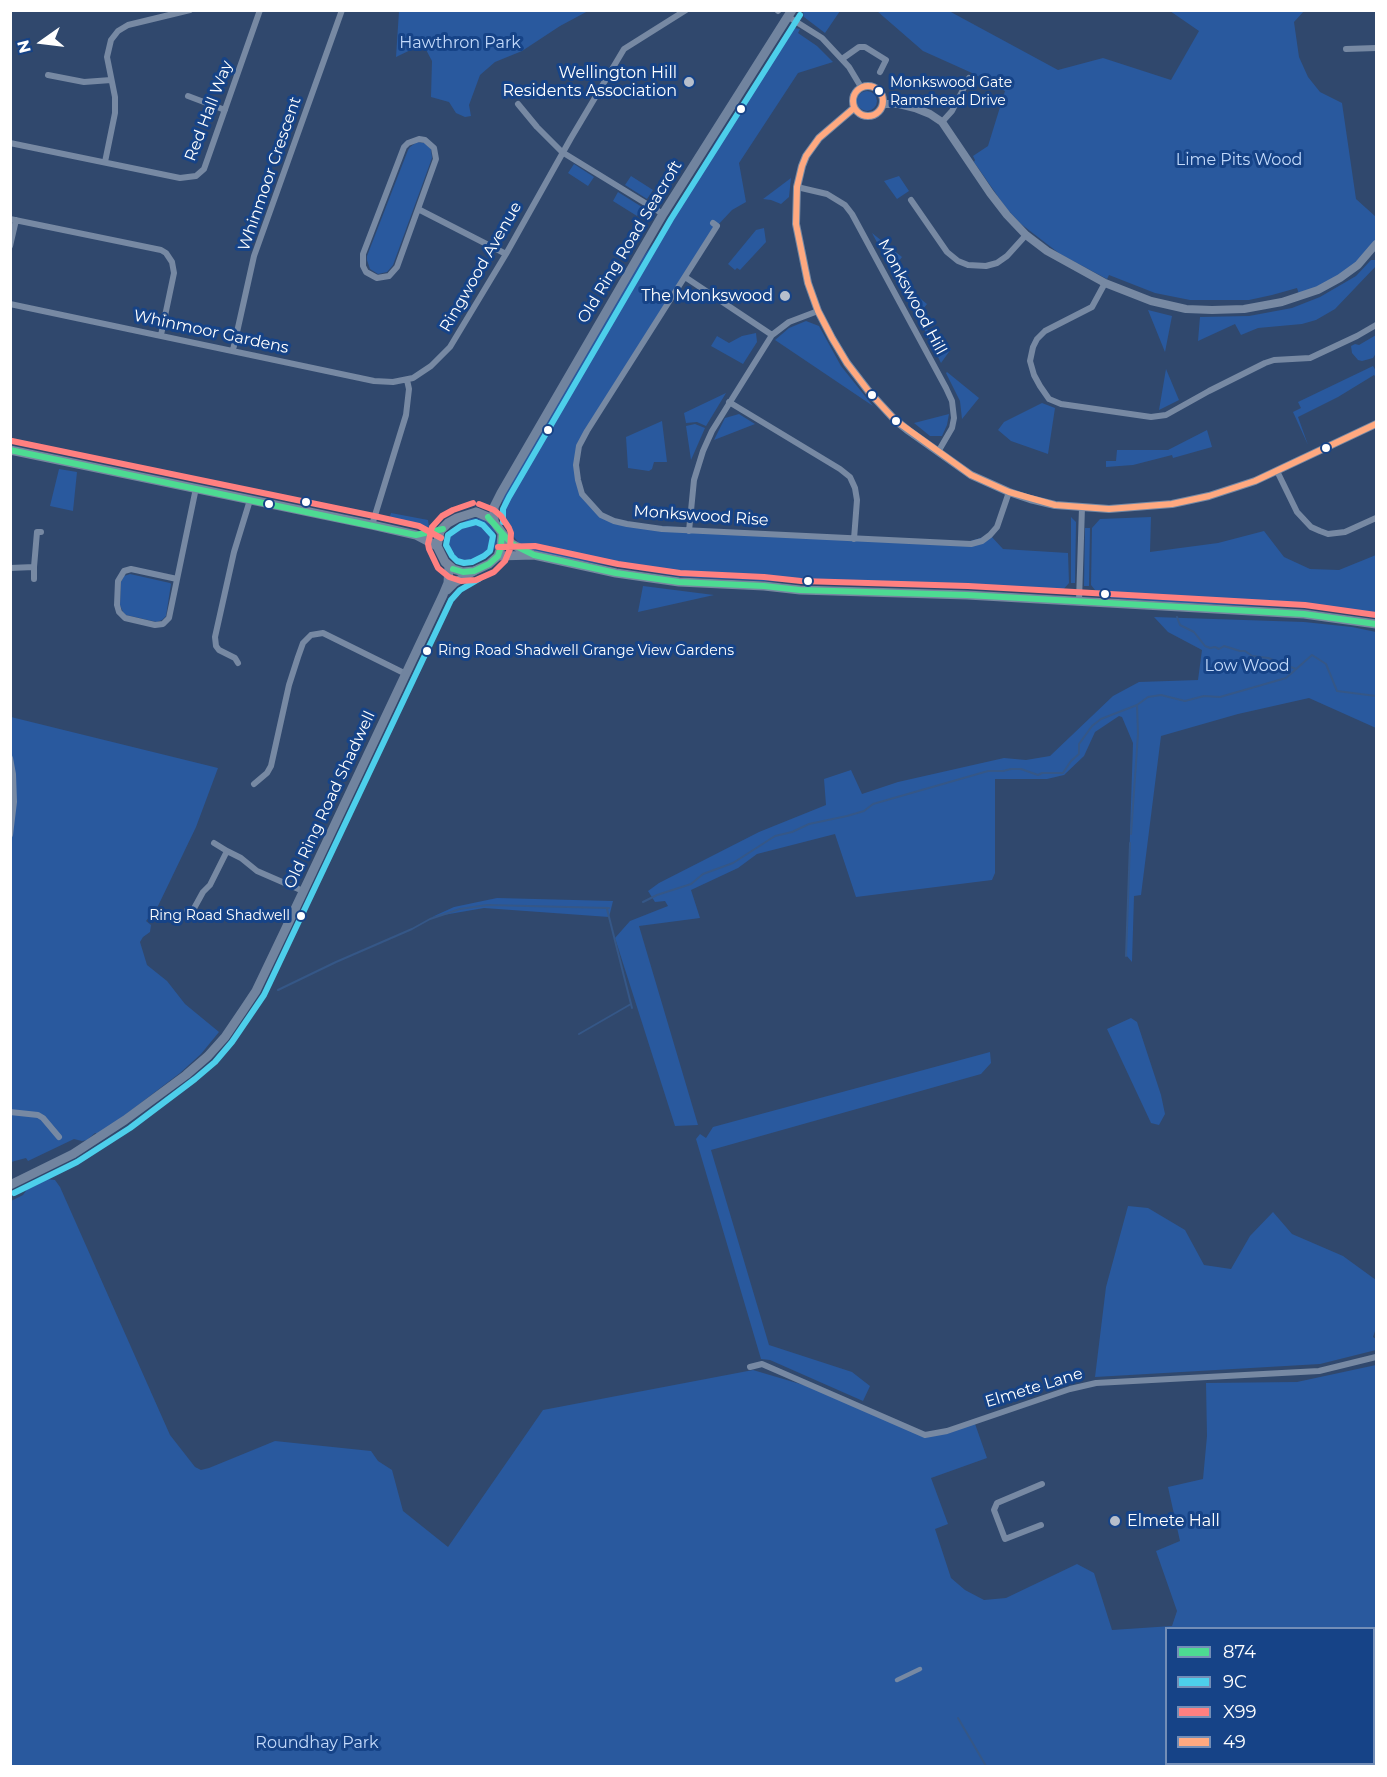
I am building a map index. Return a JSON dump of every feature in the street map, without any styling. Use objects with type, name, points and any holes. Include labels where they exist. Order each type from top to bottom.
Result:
[{"type":"main road","name":"Old Ring Road Seacroft","points":[[494,522],[494,507],[501,493],[663,214],[790,13]]},
{"type":"main road","points":[[10,450],[416,535],[437,546],[449,567],[463,572],[489,564],[498,556],[502,533]]},
{"type":"main road","name":"Old Ring Road Seacroft","points":[[476,512],[501,493]]},
{"type":"main road","points":[[437,546],[438,537],[448,523],[476,512],[494,522],[512,544],[534,555]]},
{"type":"main road","points":[[416,535],[443,528]]},
{"type":"main road","points":[[498,556],[534,555],[616,573],[679,582],[800,590],[967,595],[1300,614],[1377,624]]},
{"type":"main road","name":"Old Ring Road Shadwell","points":[[10,1185],[66,1158],[111,1130],[189,1072],[225,1037],[256,991],[443,595],[448,583],[449,567]]},
{"type":"main road","name":"Old Ring Road Shadwell","points":[[443,595],[454,583],[474,570]]},
{"type":"street","points":[[154,10],[155,18]]},
{"type":"street","points":[[105,162],[115,112],[108,51],[114,36],[128,25],[190,10]]},
{"type":"street","name":"Red Hall Way","points":[[10,143],[180,178],[196,176],[204,169],[260,10]]},
{"type":"street","name":"Whinmoor Crescent","points":[[233,350],[254,256],[342,10]]},
{"type":"street","name":"Ringwood Avenue","points":[[407,380],[425,371],[450,347],[506,254],[562,152],[624,50],[686,10]]},
{"type":"street","points":[[790,13],[822,38],[842,59],[861,87]]},
{"type":"street","points":[[842,59],[860,47],[866,47],[886,60],[880,72]]},
{"type":"street","points":[[1346,49],[1377,48]]},
{"type":"street","points":[[48,75],[84,82],[111,80]]},
{"type":"street","points":[[942,122],[952,111],[969,78]]},
{"type":"street","points":[[868,85],[877,88],[882,95],[883,104],[878,112],[870,116],[861,115],[854,108],[852,97],[861,87],[868,85]]},
{"type":"street","points":[[188,96],[225,110]]},
{"type":"street","points":[[518,104],[562,152],[663,214]]},
{"type":"street","points":[[883,104],[899,104],[915,108],[942,122],[990,193],[1026,235],[1059,259],[1105,283],[1137,296],[1186,309],[1244,309],[1282,302],[1318,290],[1340,278],[1359,265],[1376,247]]},
{"type":"street","points":[[854,108],[819,138],[802,166],[797,187],[796,224],[808,283],[818,310],[847,363],[870,393],[895,420],[971,475],[1009,492],[1038,501],[1082,507],[1117,508],[1187,501],[1233,489],[1377,424]]},
{"type":"street","points":[[419,139],[425,140],[434,148],[436,159],[418,209],[394,273],[383,278],[371,276],[363,266],[363,254],[404,147],[419,139]]},
{"type":"street","name":"Monkswood Hill","points":[[797,187],[827,194],[845,205],[852,214],[940,378],[952,401],[954,418],[952,428],[938,452]]},
{"type":"street","points":[[911,200],[947,252],[968,266],[980,267],[997,263],[1007,256],[1026,235]]},
{"type":"street","points":[[418,209],[506,254]]},
{"type":"street","points":[[10,246],[13,220],[161,250],[172,262],[174,273],[161,335]]},
{"type":"street","name":"Monkswood Rise","points":[[713,223],[717,226],[579,446],[576,465],[578,480],[582,494],[591,506],[601,515],[614,521],[688,531],[971,544],[990,536],[997,527],[1009,492]]},
{"type":"street","points":[[685,277],[772,335]]},
{"type":"street","points":[[1105,283],[1092,307],[1045,331],[1033,347],[1030,360],[1034,375],[1049,399],[1060,404],[1151,417],[1166,416],[1265,363],[1284,359],[1310,358],[1377,325]]},
{"type":"street","name":"Whinmoor Gardens","points":[[10,304],[374,381],[407,380]]},
{"type":"street","points":[[688,531],[691,495],[698,466],[709,437],[729,402],[772,335],[789,322],[818,310]]},
{"type":"street","points":[[372,525],[406,415],[409,389],[407,380]]},
{"type":"street","points":[[729,402],[850,477],[857,500],[854,539]]},
{"type":"street","points":[[1277,471],[1297,512],[1311,527],[1328,534],[1345,532],[1377,518]]},
{"type":"street","points":[[177,579],[131,569],[124,571],[118,581],[119,612],[125,618],[155,625],[164,624],[170,618],[196,488]]},
{"type":"street","points":[[238,663],[235,658],[219,650],[215,637],[234,552],[250,500]]},
{"type":"street","points":[[1079,601],[1082,507]]},
{"type":"street","points":[[34,579],[37,532],[41,532]]},
{"type":"street","points":[[10,568],[34,567]]},
{"type":"street","points":[[254,784],[267,773],[271,766],[298,657],[303,644],[311,635],[323,633],[406,674]]},
{"type":"street","points":[[10,758],[14,802],[10,835]]},
{"type":"street","points":[[214,843],[257,871],[303,891]]},
{"type":"street","points":[[206,918],[189,911],[210,885],[227,851]]},
{"type":"street","points":[[10,1112],[38,1115],[44,1118],[59,1137]]},
{"type":"street","name":"Elmete Lane","points":[[750,1367],[762,1364],[926,1435],[947,1431],[1070,1389],[1096,1383],[1319,1371],[1377,1357]]},
{"type":"street","points":[[1041,1525],[1005,1539],[994,1510],[997,1503],[1042,1484]]},
{"type":"street","points":[[897,1680],[920,1669]]},
{"type":"green space","name":"Hawthron Park","points":[[399,10],[588,11],[522,51],[495,62],[480,75],[469,105],[471,116],[465,117],[456,113],[449,102],[431,97],[432,61],[423,44],[396,57]]},
{"type":"green space","points":[[803,10],[840,11],[825,33],[804,17]]},
{"type":"green space","name":"Lime Pits Wood","points":[[877,11],[949,11],[1058,70],[1103,58],[1171,80],[1199,31],[1170,11],[1304,11],[1294,22],[1299,57],[1308,77],[1320,92],[1342,103],[1356,199],[1376,217],[1376,244],[1358,265],[1300,297],[1297,288],[1249,300],[1190,300],[1155,293],[1109,275],[1107,279],[1060,254],[1021,224],[1006,208],[974,162],[973,156],[988,146],[1005,91],[923,51]]},
{"type":"green space","points":[[795,28],[800,29],[798,33],[817,46],[833,62],[798,73],[739,163],[746,202],[732,210],[717,226],[587,431],[576,457],[582,494],[601,515],[627,524],[961,544],[990,535],[1003,549],[1068,553],[1069,583],[1062,591],[821,584],[682,577],[544,555],[518,542],[507,528],[501,511],[503,498],[643,257],[662,232],[718,138],[735,114],[738,115],[744,107],[741,105],[781,43],[780,41],[786,32]]},
{"type":"green space","points":[[867,91],[874,94],[877,101],[874,108],[867,111],[860,108],[857,101],[860,94]]},
{"type":"green space","points":[[417,142],[425,143],[431,149],[432,158],[393,265],[387,272],[378,274],[370,269],[367,256],[408,150]]},
{"type":"green space","points":[[574,164],[594,177],[588,186],[568,173]]},
{"type":"green space","points":[[631,176],[653,190],[647,199],[625,185]]},
{"type":"green space","points":[[899,176],[909,191],[897,199],[884,181]]},
{"type":"green space","points":[[791,178],[789,197],[781,204],[763,199]]},
{"type":"green space","points":[[618,192],[642,207],[637,216],[613,201]]},
{"type":"green space","points":[[764,228],[766,242],[740,270],[737,268],[735,270],[728,264],[756,230]]},
{"type":"green space","points":[[872,233],[902,257],[892,270]]},
{"type":"green space","points":[[1371,260],[1376,260],[1376,266],[1335,309],[1316,320],[1302,324],[1258,328],[1241,335],[1235,324],[1198,341],[1200,317],[1249,316],[1292,308],[1320,297],[1356,276]]},
{"type":"green space","points":[[898,281],[927,304],[917,317]]},
{"type":"green space","points":[[1148,310],[1172,316],[1165,352]]},
{"type":"green space","points":[[806,321],[819,326],[841,366],[873,406],[775,340],[789,328]]},
{"type":"green space","points":[[922,325],[951,349],[941,363]]},
{"type":"green space","points":[[756,333],[757,342],[743,364],[711,346],[717,336],[729,343],[742,336]]},
{"type":"green space","points":[[1376,335],[1376,353],[1373,358],[1358,360],[1352,353],[1351,346],[1359,345]]},
{"type":"green space","points":[[1373,366],[1376,377],[1374,375],[1338,397],[1298,417],[1308,445],[1293,412],[1301,408],[1298,402]]},
{"type":"green space","points":[[1166,369],[1179,400],[1159,410]]},
{"type":"green space","points":[[947,372],[979,398],[962,419],[960,401]]},
{"type":"green space","points":[[726,393],[706,426],[697,422],[686,423],[684,413]]},
{"type":"green space","points":[[1042,403],[1055,408],[1048,454],[1011,441],[998,430],[1004,422]]},
{"type":"green space","points":[[739,414],[755,424],[714,440],[725,418]]},
{"type":"green space","points":[[949,414],[942,436],[930,436],[914,423]]},
{"type":"green space","points":[[662,421],[667,462],[654,462],[649,471],[628,468],[626,437]]},
{"type":"green space","points":[[695,424],[705,428],[691,460],[686,426]]},
{"type":"green space","points":[[1207,430],[1212,447],[1173,458],[1172,455],[1133,465],[1106,467],[1106,461],[1116,461],[1117,450],[1168,450]]},
{"type":"green space","points":[[59,469],[77,472],[73,511],[50,506]]},
{"type":"green space","points":[[391,513],[428,520],[429,527],[420,528],[388,522]]},
{"type":"green space","points":[[1071,517],[1076,522],[1075,583],[1071,583]]},
{"type":"green space","points":[[1151,517],[1150,552],[1218,543],[1264,531],[1284,557],[1310,569],[1339,570],[1376,555],[1376,615],[1313,608],[1183,603],[1111,598],[1111,595],[1099,595],[1091,585],[1092,528],[1100,519]]},
{"type":"green space","points":[[476,518],[483,519],[494,528],[497,542],[495,548],[491,554],[472,565],[458,564],[448,554],[446,541],[448,534],[460,524]]},
{"type":"green space","points":[[1085,528],[1090,528],[1089,586],[1084,586]]},
{"type":"green space","points":[[130,574],[171,584],[166,616],[162,620],[157,622],[126,615],[123,612],[120,605],[121,582],[124,576]]},
{"type":"green space","points":[[643,586],[714,595],[638,612]]},
{"type":"green space","name":"Low Wood","points":[[1154,617],[1304,622],[1376,632],[1376,728],[1309,698],[1238,714],[1161,736],[1141,895],[1134,896],[1132,962],[1126,955],[1133,743],[1122,717],[1119,716],[1095,732],[1084,756],[1064,775],[1047,779],[995,779],[995,873],[992,880],[856,897],[835,834],[757,854],[738,868],[691,890],[700,918],[639,926],[698,1125],[675,1126],[615,938],[630,921],[668,906],[665,901],[655,902],[648,891],[659,883],[759,832],[826,805],[824,779],[851,770],[862,794],[898,782],[1004,758],[1026,760],[1050,756],[1113,696],[1139,682],[1198,680],[1202,650],[1168,632]]},
{"type":"green space","points":[[11,717],[218,768],[196,827],[158,906],[146,921],[151,925],[150,932],[140,942],[147,965],[167,981],[185,1004],[219,1032],[201,1054],[180,1073],[100,1134],[95,1133],[82,1141],[74,1139],[28,1161],[26,1158],[11,1162],[10,729],[12,728]]},
{"type":"green space","points":[[497,898],[613,901],[609,917],[484,908],[432,917],[454,907]]},
{"type":"green space","points":[[1131,1018],[1137,1022],[1161,1095],[1165,1114],[1159,1125],[1151,1123],[1107,1029]]},
{"type":"green space","points":[[990,1052],[991,1063],[981,1074],[711,1150],[769,1345],[852,1372],[870,1386],[863,1401],[770,1360],[761,1359],[696,1139],[700,1134],[706,1138],[713,1127]]},
{"type":"green space","name":"Roundhay Park","points":[[46,1179],[55,1180],[60,1187],[170,1435],[195,1467],[201,1470],[209,1468],[275,1441],[371,1451],[378,1461],[392,1470],[403,1511],[448,1547],[543,1410],[753,1370],[807,1386],[925,1435],[974,1421],[987,1458],[931,1478],[948,1524],[935,1529],[951,1578],[965,1590],[984,1600],[1006,1598],[1077,1564],[1094,1573],[1112,1630],[1172,1626],[1177,1611],[1156,1551],[1180,1541],[1168,1487],[1203,1479],[1207,1436],[1206,1383],[1297,1382],[1376,1365],[1376,1766],[11,1766],[11,1201],[23,1195],[28,1188]]},
{"type":"green space","points":[[1128,1206],[1148,1208],[1185,1230],[1204,1265],[1231,1269],[1250,1236],[1273,1212],[1292,1234],[1343,1256],[1376,1280],[1376,1328],[1373,1337],[1376,1339],[1376,1350],[1320,1364],[1095,1377],[1106,1287]]},
{"type":"waterway","points":[[1177,617],[1180,625],[1194,632],[1205,646],[1219,649],[1224,646],[1245,651],[1252,656],[1268,658],[1296,669]]},
{"type":"waterway","points":[[643,902],[691,884],[703,874],[733,863],[775,836],[792,832],[809,824],[864,811],[873,804],[988,771],[1021,769],[1038,775],[1063,773],[1079,754],[1079,744],[1092,726],[1101,719],[1137,705],[1148,697],[1161,695],[1185,701],[1204,696],[1220,697],[1286,678],[1312,655],[1326,664],[1337,691],[1376,696]]},
{"type":"waterway","points":[[1131,834],[1138,734],[1137,705]]},
{"type":"waterway","points":[[1126,956],[1130,843]]},
{"type":"waterway","points":[[278,990],[430,919],[460,909],[487,905],[609,908]]},
{"type":"waterway","points":[[607,909],[632,1008]]},
{"type":"waterway","points":[[579,1034],[631,1004]]},
{"type":"waterway","points":[[958,1718],[986,1766]]},
{"type":"transit line","name":"9C","points":[[503,522],[503,509],[509,497],[671,219],[800,15]]},
{"type":"transit line","name":"49","points":[[868,86],[879,90],[883,101],[879,112],[868,116],[857,112],[853,101],[857,90],[868,86]]},
{"type":"transit line","name":"49","points":[[854,108],[819,138],[802,166],[797,187],[796,224],[808,283],[818,311],[832,338],[847,363],[870,393],[895,420],[971,475],[1009,492],[1055,505],[1109,509],[1172,504],[1209,496],[1255,481],[1376,424]]},
{"type":"transit line","name":"X99","points":[[12,441],[419,526],[441,538]]},
{"type":"transit line","name":"874","points":[[10,450],[416,535],[443,529]]},
{"type":"transit line","name":"X99","points":[[473,503],[442,516],[432,527],[428,544],[438,568],[449,577],[461,581],[476,580],[494,572],[505,561],[510,549],[511,533],[501,516],[494,510],[479,504]]},
{"type":"transit line","name":"874","points":[[453,569],[463,572],[474,571],[489,564],[498,556],[502,533],[488,517]]},
{"type":"transit line","name":"9C","points":[[476,522],[483,525],[493,536],[490,551],[472,562],[457,561],[446,545],[448,535],[461,526],[476,522]]},
{"type":"transit line","name":"874","points":[[502,533],[512,544],[534,555],[616,573],[679,582],[800,590],[967,595],[1304,614],[1376,624]]},
{"type":"transit line","name":"X99","points":[[498,547],[535,546],[618,564],[680,573],[801,581],[968,586],[1305,605],[1376,615]]},
{"type":"transit line","name":"9C","points":[[14,1193],[77,1162],[130,1128],[195,1079],[215,1062],[232,1042],[264,995],[451,600],[460,590],[479,579]]},
{"type":"place","name":"Wellington Hill Residents Association","points":[[689,82]]},
{"type":"place","name":"Monkswood Gate Ramshead Drive","points":[[879,91]]},
{"type":"place","name":"The Monkswood","points":[[785,296]]},
{"type":"place","name":"Ring Road Shadwell Grange View Gardens","points":[[427,651]]},
{"type":"place","name":"Ring Road Shadwell","points":[[301,916]]},
{"type":"place","name":"Elmete Hall","points":[[1115,1521]]}]
